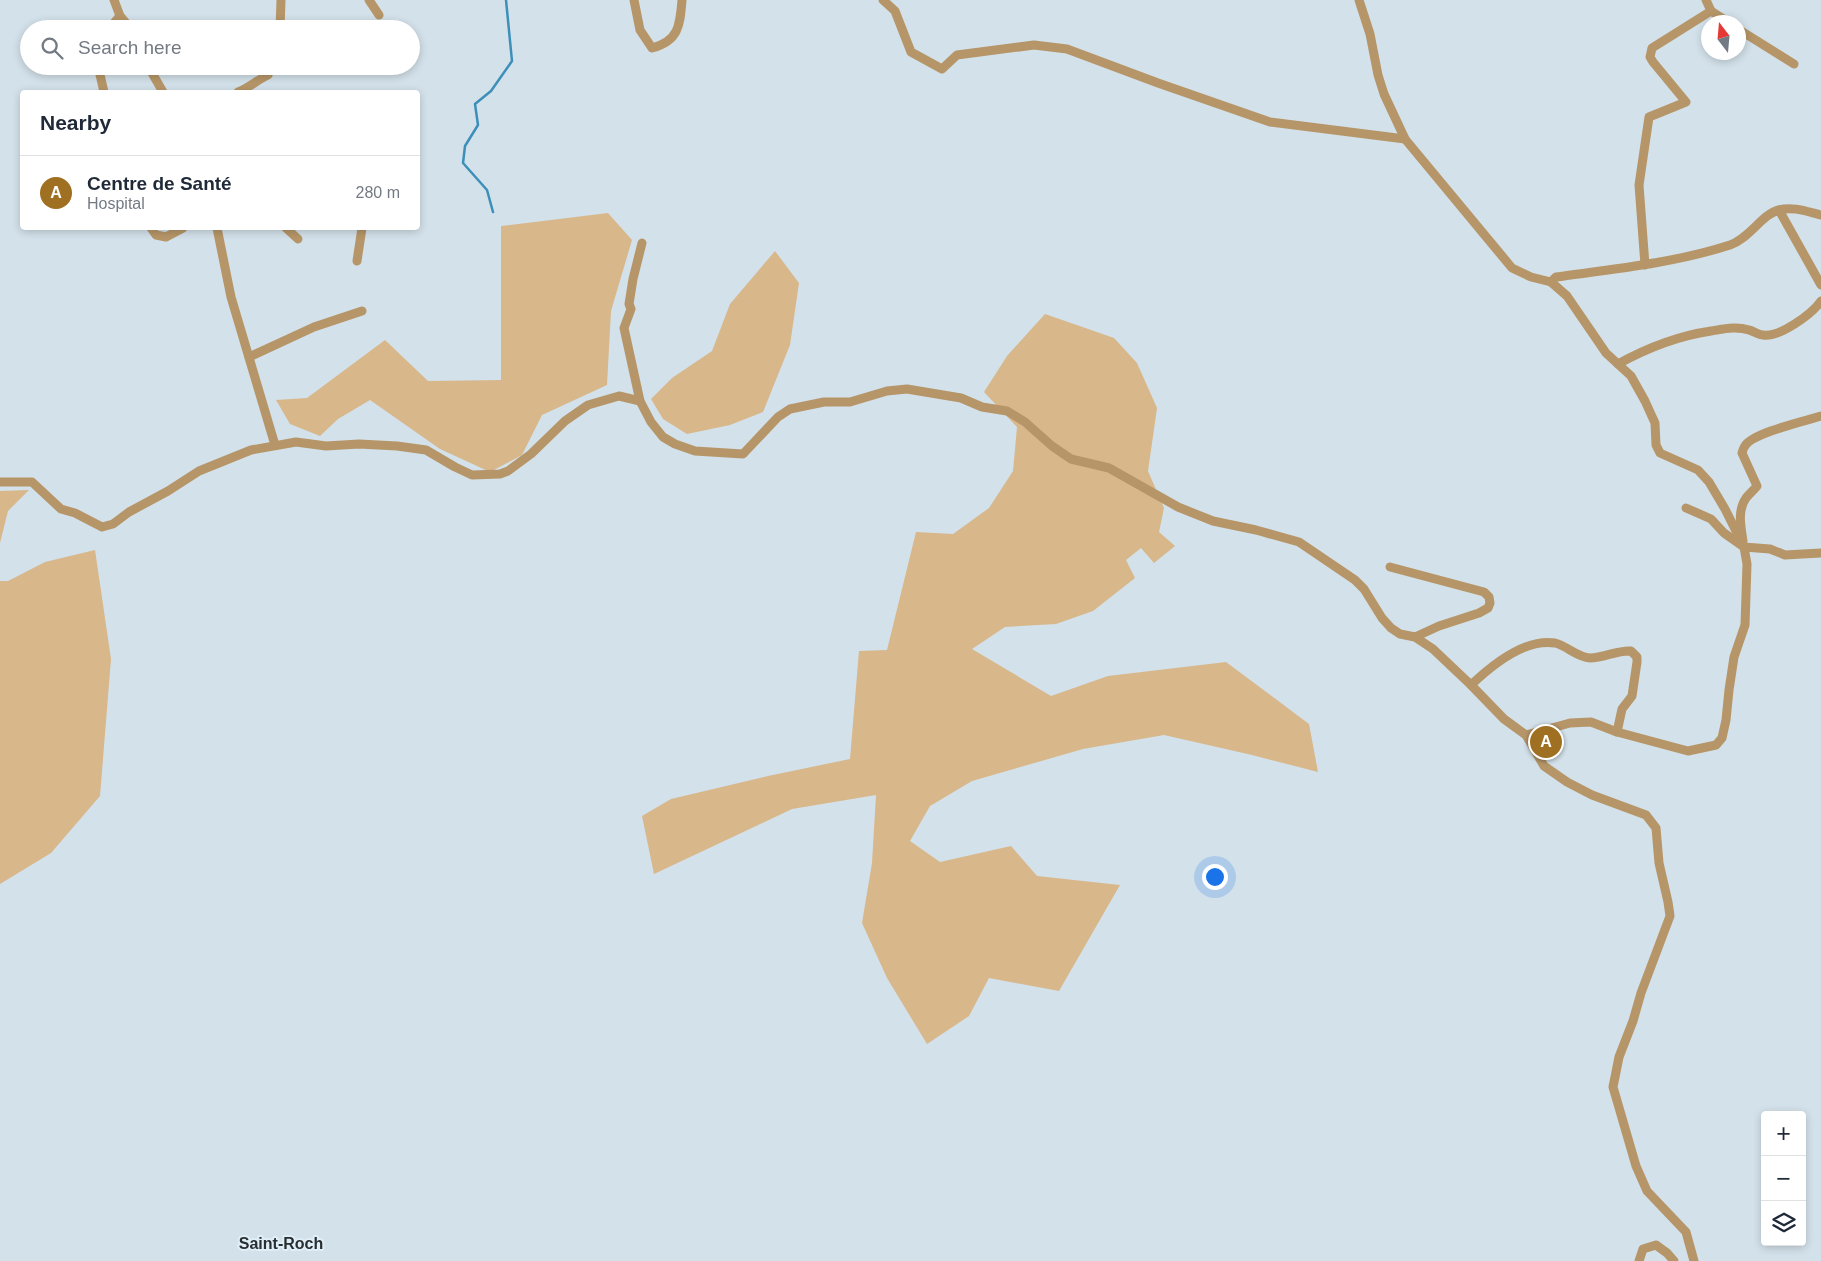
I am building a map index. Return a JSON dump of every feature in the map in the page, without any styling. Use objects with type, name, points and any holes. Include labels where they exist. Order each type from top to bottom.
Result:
[{"type":"street","points":[[114,0],[123,20]]},
{"type":"street","points":[[280,20],[281,0]]},
{"type":"street","points":[[369,0],[380,15]]},
{"type":"street","points":[[634,0],[640,30],[652,48],[664,45],[678,30],[682,0]]},
{"type":"street","points":[[883,0],[895,11],[911,52],[942,70],[957,55],[1034,45],[1068,49],[1270,122],[1405,139]]},
{"type":"street","points":[[1359,0],[1370,34],[1378,75],[1384,94],[1405,139],[1512,268],[1531,277],[1550,282],[1567,296],[1606,353],[1631,376],[1645,400],[1655,423],[1656,445],[1660,453],[1698,470],[1709,482],[1744,547]]},
{"type":"street","points":[[1706,0],[1711,11],[1717,15]]},
{"type":"street","points":[[1645,265],[1639,185],[1649,117],[1686,102],[1653,62],[1650,53],[1652,48],[1711,11]]},
{"type":"street","points":[[117,20],[120,16]]},
{"type":"street","points":[[1746,34],[1794,64]]},
{"type":"street","points":[[100,75],[104,90]]},
{"type":"street","points":[[154,75],[163,90]]},
{"type":"street","points":[[242,90],[268,75]]},
{"type":"street","points":[[1550,282],[1556,278],[1645,265],[1731,245],[1745,238],[1771,214],[1779,210],[1791,208],[1821,215]]},
{"type":"street","points":[[1779,210],[1821,285]]},
{"type":"street","points":[[152,230],[156,235],[166,238],[180,230]]},
{"type":"street","points":[[217,230],[231,297],[275,445]]},
{"type":"street","points":[[288,230],[298,239]]},
{"type":"street","points":[[357,261],[362,230]]},
{"type":"street","points":[[642,243],[633,279],[629,304],[631,309],[624,328],[640,401],[651,422],[663,437],[695,451],[743,454],[778,416],[790,409],[824,402],[850,402],[887,391],[907,389],[961,398],[982,407],[1007,411],[1025,422],[1052,446],[1071,459],[1109,468],[1178,507],[1213,521],[1299,542],[1355,580],[1364,589],[1382,618],[1391,628],[1400,634],[1415,637],[1433,649],[1472,685],[1504,719],[1526,735],[1544,766],[1566,782],[1592,795],[1646,815],[1656,828],[1659,863],[1670,916],[1641,993],[1633,1021],[1618,1057],[1613,1087],[1636,1166],[1647,1191],[1686,1232],[1694,1261]]},
{"type":"street","points":[[1618,364],[1660,343],[1708,331],[1735,327],[1763,336],[1773,334],[1786,329],[1808,315],[1821,301]]},
{"type":"street","points":[[249,357],[314,327],[362,311]]},
{"type":"street","points":[[0,482],[32,482],[61,509],[75,513],[102,527],[113,524],[128,512],[168,491],[199,471],[250,450],[296,442],[326,446],[359,444],[397,446],[426,450],[455,468],[472,475],[488,475],[508,471],[532,454],[565,421],[588,405],[620,396],[640,401]]},
{"type":"street","points":[[1526,735],[1570,723],[1591,722],[1665,746],[1688,750],[1716,745],[1722,738],[1734,657],[1745,625],[1747,564],[1740,520],[1746,497],[1757,486],[1742,453],[1745,446],[1751,440],[1765,433],[1821,416]]},
{"type":"street","points":[[1686,508],[1711,519],[1724,533],[1744,547],[1770,549],[1785,555],[1821,553]]},
{"type":"street","points":[[1390,567],[1452,582],[1484,592],[1489,597],[1488,608],[1415,637]]},
{"type":"street","points":[[1472,685],[1489,667],[1507,656],[1526,647],[1544,643],[1555,643],[1582,657],[1591,658],[1631,651],[1637,657],[1632,696],[1622,709],[1617,732]]},
{"type":"street","points":[[1639,1261],[1644,1249],[1656,1245],[1667,1252],[1674,1261]]},
{"type":"shaded area","points":[[608,213],[632,240],[611,311],[607,385],[542,415],[522,455],[490,472],[440,449],[370,400],[338,419],[320,436],[290,424],[276,400],[307,398],[385,340],[428,381],[501,380],[501,226]]},
{"type":"shaded area","points":[[775,251],[799,283],[790,345],[763,412],[730,425],[687,434],[663,419],[651,399],[672,378],[712,351],[730,304]]},
{"type":"shaded area","points":[[1045,314],[1114,338],[1137,363],[1157,408],[1148,471],[1164,508],[1159,532],[1175,546],[1154,563],[1141,548],[1126,560],[1135,578],[1093,611],[1056,624],[1005,627],[972,649],[1051,696],[1108,676],[1226,662],[1309,724],[1318,772],[1164,735],[1083,749],[972,781],[930,806],[910,841],[940,862],[1011,846],[1037,876],[1120,885],[1059,991],[989,978],[969,1016],[927,1044],[887,978],[862,923],[872,863],[876,795],[792,809],[654,874],[642,816],[671,799],[850,759],[859,651],[887,650],[916,532],[953,534],[989,508],[1013,471],[1017,427],[984,392],[1007,356]]},
{"type":"shaded area","points":[[29,490],[8,511],[0,543],[0,491]]},
{"type":"shaded area","points":[[95,550],[111,659],[100,796],[51,853],[0,884],[0,581],[8,581],[45,562]]},
{"type":"waterway","points":[[493,212],[487,190],[463,163],[465,146],[478,125],[475,104],[491,91],[512,61],[506,0]]},
{"type":"place","name":"Centre de Santé","points":[[1546,742]]},
{"type":"district","name":"Saint-Roch","points":[[281,1243]]}]
